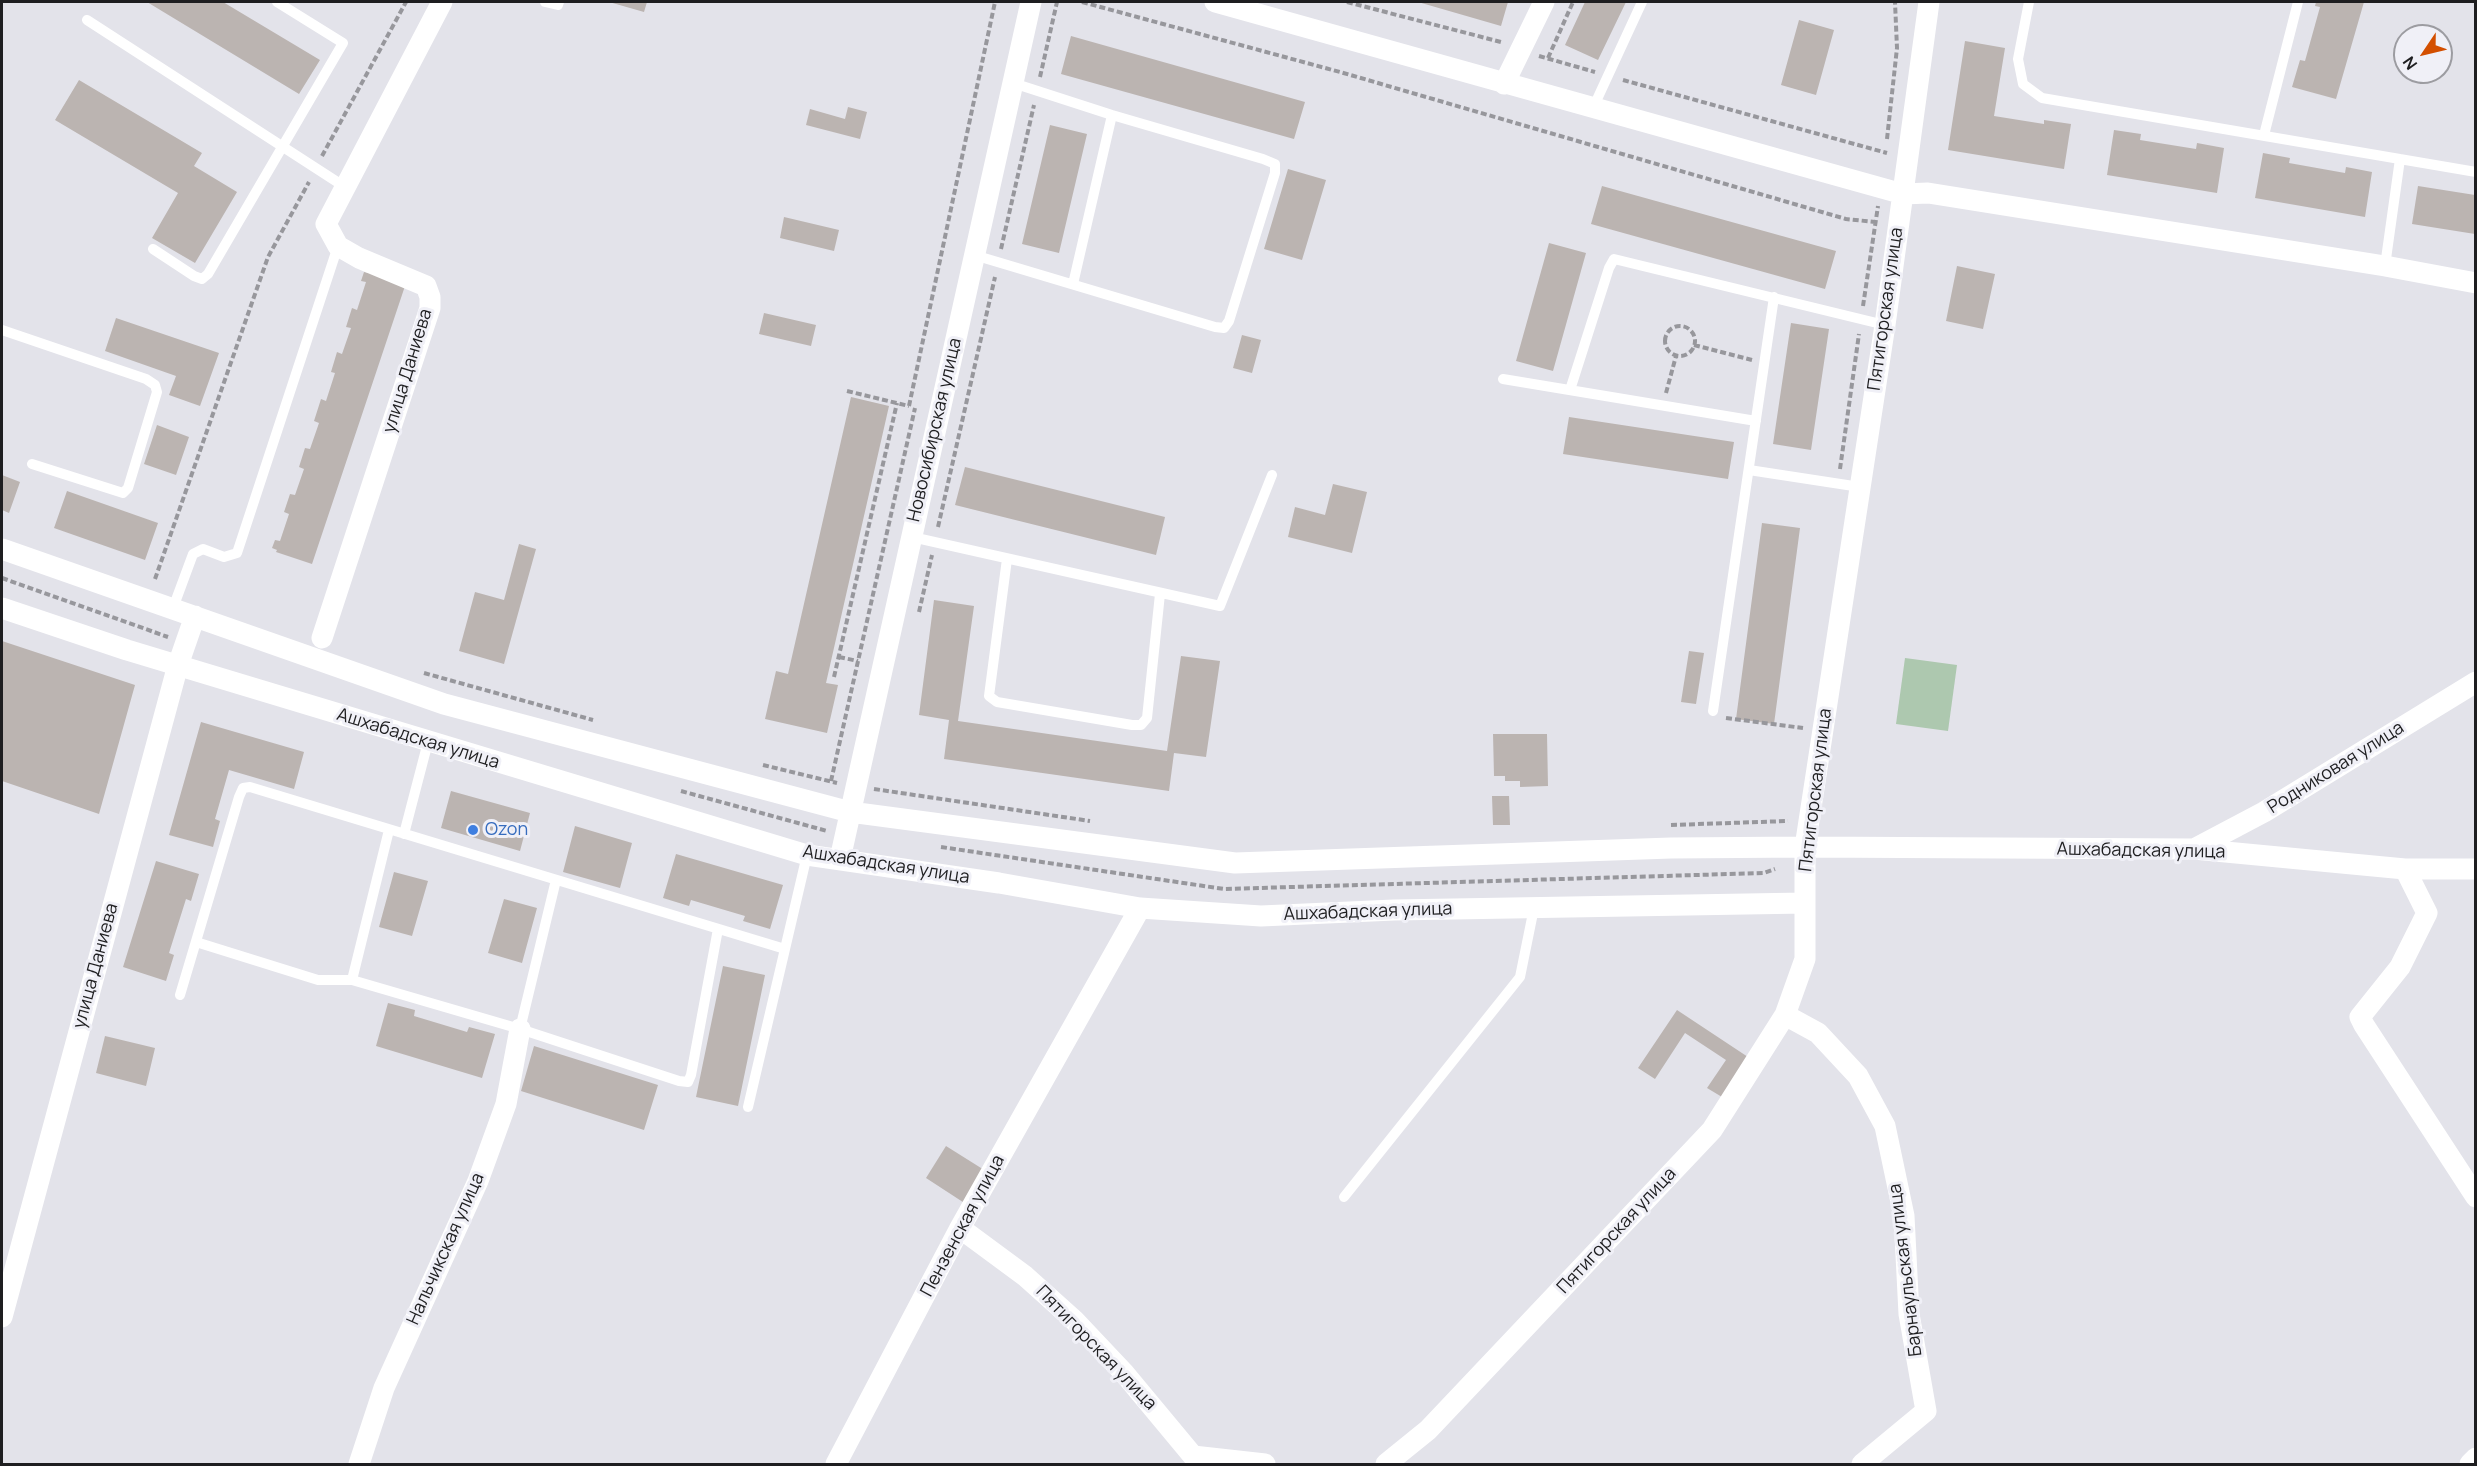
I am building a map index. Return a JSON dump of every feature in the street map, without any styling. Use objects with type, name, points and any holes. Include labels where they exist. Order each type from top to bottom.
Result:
[{"type":"street","points":[[338,246],[326,224],[442,2]]},
{"type":"street","name":"Новосибирская улица","points":[[840,859],[1031,2]]},
{"type":"street","points":[[1215,2],[1903,194],[1928,193],[2385,266],[2475,283]]},
{"type":"street","points":[[1504,84],[1544,2]]},
{"type":"street","name":"Пятигорская улица","points":[[1386,1464],[1428,1430],[1712,1130],[1785,1015],[1805,959],[1805,847],[1885,325],[1929,2]]},
{"type":"street","name":"улица Даниева","points":[[322,638],[430,308],[430,297],[426,286],[359,258],[338,246]]},
{"type":"street","name":"Ашхабадская улица","points":[[2,549],[444,704],[850,812],[1235,863],[1671,848],[1805,847],[2194,849],[2405,869],[2475,869]]},
{"type":"street","name":"Ашхабадская улица","points":[[2,608],[428,742],[807,855],[999,883],[1140,908],[1261,916],[1394,910],[1805,903]]},
{"type":"street","name":"улица Даниева","points":[[2,1317],[178,665],[195,616]]},
{"type":"street","name":"Родниковая улица","points":[[2194,849],[2264,812],[2475,682]]},
{"type":"street","points":[[2405,869],[2427,913],[2400,968],[2360,1017],[2475,1197]]},
{"type":"street","name":"Пензенская улица","points":[[836,1464],[960,1228],[1140,908]]},
{"type":"street","name":"Барнаульская улица","points":[[1785,1015],[1818,1033],[1858,1076],[1885,1126],[1904,1216],[1909,1314],[1926,1411],[1862,1464]]},
{"type":"street","name":"Нальчикская улица","points":[[359,1464],[384,1388],[478,1181],[506,1104],[520,1029]]},
{"type":"street","name":"Пятигорская улица","points":[[960,1228],[1025,1276],[1074,1320],[1125,1373],[1193,1456],[1265,1464]]},
{"type":"street","points":[[2470,1464],[2475,1458]]},
{"type":"lane","points":[[153,249],[194,276],[201,279],[208,274],[281,146],[344,43],[277,2]]},
{"type":"lane","points":[[545,2],[558,5],[559,2]]},
{"type":"lane","points":[[1593,108],[1642,2]]},
{"type":"lane","points":[[2029,2],[2018,59],[2023,84],[2042,98],[2475,172]]},
{"type":"lane","points":[[2264,135],[2298,2]]},
{"type":"lane","points":[[87,21],[345,187]]},
{"type":"lane","points":[[974,255],[1224,328],[1229,321],[1275,173],[1275,164],[1263,159],[1112,115],[1013,82]]},
{"type":"lane","points":[[1073,284],[1112,115]]},
{"type":"lane","points":[[2385,266],[2400,159]]},
{"type":"lane","points":[[173,608],[193,554],[203,549],[224,557],[237,553],[338,246]]},
{"type":"lane","points":[[1570,390],[1609,268],[1614,259],[1885,325]]},
{"type":"lane","points":[[1713,711],[1774,297]]},
{"type":"lane","points":[[2,330],[146,379],[155,385],[157,392],[128,488],[123,493],[32,464]]},
{"type":"lane","points":[[1503,379],[1756,421]]},
{"type":"lane","points":[[1749,470],[1860,487]]},
{"type":"lane","points":[[912,537],[1220,606],[1272,475]]},
{"type":"lane","points":[[1007,559],[989,696],[997,702],[1132,725],[1141,724],[1147,718],[1160,594]]},
{"type":"lane","points":[[404,834],[428,742]]},
{"type":"lane","points":[[180,995],[243,788],[249,787],[785,949]]},
{"type":"lane","points":[[352,980],[389,830]]},
{"type":"lane","points":[[748,1107],[807,855]]},
{"type":"lane","points":[[520,1029],[556,880]]},
{"type":"lane","points":[[1344,1197],[1520,977],[1534,908]]},
{"type":"lane","points":[[196,942],[318,980],[352,980],[520,1029],[688,1082],[718,929]]},
{"type":"path","points":[[155,579],[268,257],[406,2]]},
{"type":"path","points":[[909,406],[995,2]]},
{"type":"path","points":[[916,621],[1057,2]]},
{"type":"path","points":[[1083,2],[1340,72],[1846,219],[1875,222]]},
{"type":"path","points":[[1347,2],[1499,41],[1521,51],[1548,59],[1909,158]]},
{"type":"path","points":[[1548,59],[1573,2]]},
{"type":"path","points":[[1886,153],[1897,48],[1895,2]]},
{"type":"path","points":[[1672,328],[1689,329],[1695,339],[1694,345],[1688,354],[1676,356],[1665,344],[1668,332],[1672,328]]},
{"type":"path","points":[[1694,345],[1764,363]]},
{"type":"path","points":[[1662,406],[1676,356]]},
{"type":"path","points":[[847,391],[939,414]]},
{"type":"path","points":[[834,677],[897,404]]},
{"type":"path","points":[[826,805],[915,408]]},
{"type":"path","points":[[838,657],[858,661]]},
{"type":"path","points":[[1713,711],[1724,717],[1803,728]]},
{"type":"path","points":[[872,815],[881,779]]},
{"type":"green space","points":[[1905,658],[1957,665],[1948,731],[1896,724]]},
{"type":"building","points":[[147,2],[223,2],[320,60],[299,94]]},
{"type":"building","points":[[609,2],[647,2],[644,12]]},
{"type":"building","points":[[1418,2],[1508,2],[1501,26]]},
{"type":"building","points":[[1585,2],[1626,2],[1598,60],[1565,45]]},
{"type":"building","points":[[2316,2],[2364,2],[2336,99],[2292,87],[2300,60],[2305,61],[2320,7],[2315,6]]},
{"type":"building","points":[[1799,20],[1834,30],[1816,95],[1781,85]]},
{"type":"building","points":[[1071,36],[1305,102],[1294,139],[1061,74]]},
{"type":"building","points":[[1965,41],[2005,48],[1994,116],[2044,124],[2044,120],[2071,124],[2064,169],[1948,150]]},
{"type":"building","points":[[79,80],[202,153],[194,166],[237,192],[195,263],[152,238],[178,193],[55,120]]},
{"type":"building","points":[[848,107],[867,112],[860,139],[806,125],[810,109],[845,119]]},
{"type":"building","points":[[1050,125],[1087,134],[1059,253],[1022,244]]},
{"type":"building","points":[[2114,130],[2141,134],[2140,140],[2196,149],[2197,143],[2224,148],[2217,193],[2107,175]]},
{"type":"building","points":[[2263,153],[2290,158],[2289,163],[2345,173],[2346,167],[2372,172],[2365,217],[2255,198]]},
{"type":"building","points":[[1288,169],[1326,180],[1302,260],[1264,249]]},
{"type":"building","points":[[1602,186],[1836,251],[1825,289],[1591,224]]},
{"type":"building","points":[[2418,186],[2475,195],[2475,234],[2412,224]]},
{"type":"building","points":[[784,217],[839,230],[834,251],[780,238]]},
{"type":"building","points":[[1549,243],[1586,253],[1553,371],[1516,361]]},
{"type":"building","points":[[1957,266],[1995,274],[1983,329],[1946,321]]},
{"type":"building","points":[[369,271],[406,283],[312,564],[276,552],[277,550],[272,548],[275,540],[280,541],[289,514],[284,512],[290,494],[295,495],[304,469],[299,467],[305,448],[310,449],[319,423],[314,421],[321,399],[326,401],[335,373],[331,372],[337,352],[342,354],[351,328],[346,327],[352,308],[357,310],[366,282],[361,281],[364,272],[369,273]]},
{"type":"building","points":[[764,313],[816,325],[811,346],[759,334]]},
{"type":"building","points":[[116,318],[219,353],[200,406],[169,395],[176,376],[105,351]]},
{"type":"building","points":[[1791,323],[1829,329],[1811,450],[1773,444]]},
{"type":"building","points":[[1242,335],[1261,340],[1252,373],[1233,368]]},
{"type":"building","points":[[851,397],[889,406],[826,683],[838,685],[827,733],[765,719],[776,671],[788,674]]},
{"type":"building","points":[[1569,417],[1734,442],[1728,479],[1563,454]]},
{"type":"building","points":[[157,425],[189,437],[176,475],[144,464]]},
{"type":"building","points":[[965,467],[1165,517],[1156,555],[955,505]]},
{"type":"building","points":[[2,475],[20,482],[9,513],[2,510]]},
{"type":"building","points":[[1333,484],[1367,492],[1352,553],[1288,537],[1295,507],[1325,515]]},
{"type":"building","points":[[67,491],[158,523],[145,560],[54,528]]},
{"type":"building","points":[[1762,523],[1800,528],[1774,724],[1736,719]]},
{"type":"building","points":[[519,544],[536,549],[504,664],[459,651],[475,592],[504,600]]},
{"type":"building","points":[[934,600],[974,606],[958,721],[1167,751],[1181,656],[1220,661],[1206,757],[1174,753],[1169,791],[944,759],[949,720],[919,715]]},
{"type":"building","points":[[2,641],[135,685],[99,814],[2,781]]},
{"type":"building","points":[[1689,651],[1704,653],[1696,704],[1681,702]]},
{"type":"building","points":[[201,722],[304,752],[294,789],[229,770],[215,819],[220,821],[213,847],[169,835]]},
{"type":"building","points":[[1493,734],[1547,734],[1548,786],[1520,787],[1520,781],[1505,781],[1505,776],[1494,776]]},
{"type":"building","points":[[451,791],[530,813],[520,851],[441,828]]},
{"type":"building","points":[[1492,796],[1509,796],[1510,825],[1493,825]]},
{"type":"building","points":[[575,826],[632,843],[620,888],[563,872]]},
{"type":"building","points":[[676,854],[783,885],[770,929],[743,921],[745,916],[691,900],[689,906],[663,898]]},
{"type":"building","points":[[156,861],[199,874],[191,901],[186,899],[169,953],[174,955],[166,981],[123,967]]},
{"type":"building","points":[[394,872],[428,881],[412,936],[379,927]]},
{"type":"building","points":[[504,899],[537,908],[522,963],[488,953]]},
{"type":"building","points":[[723,966],[765,975],[738,1106],[696,1097]]},
{"type":"building","points":[[388,1003],[415,1010],[414,1016],[467,1032],[469,1027],[495,1034],[482,1078],[376,1046]]},
{"type":"building","points":[[1677,1010],[1748,1057],[1722,1097],[1707,1088],[1726,1060],[1685,1033],[1655,1079],[1638,1068]]},
{"type":"building","points":[[105,1036],[155,1048],[146,1086],[96,1073]]},
{"type":"building","points":[[534,1046],[658,1085],[644,1130],[521,1091]]},
{"type":"building","points":[[946,1146],[989,1173],[969,1206],[926,1178]]},
{"type":"place","name":"Ozon","points":[[473,830]]}]
